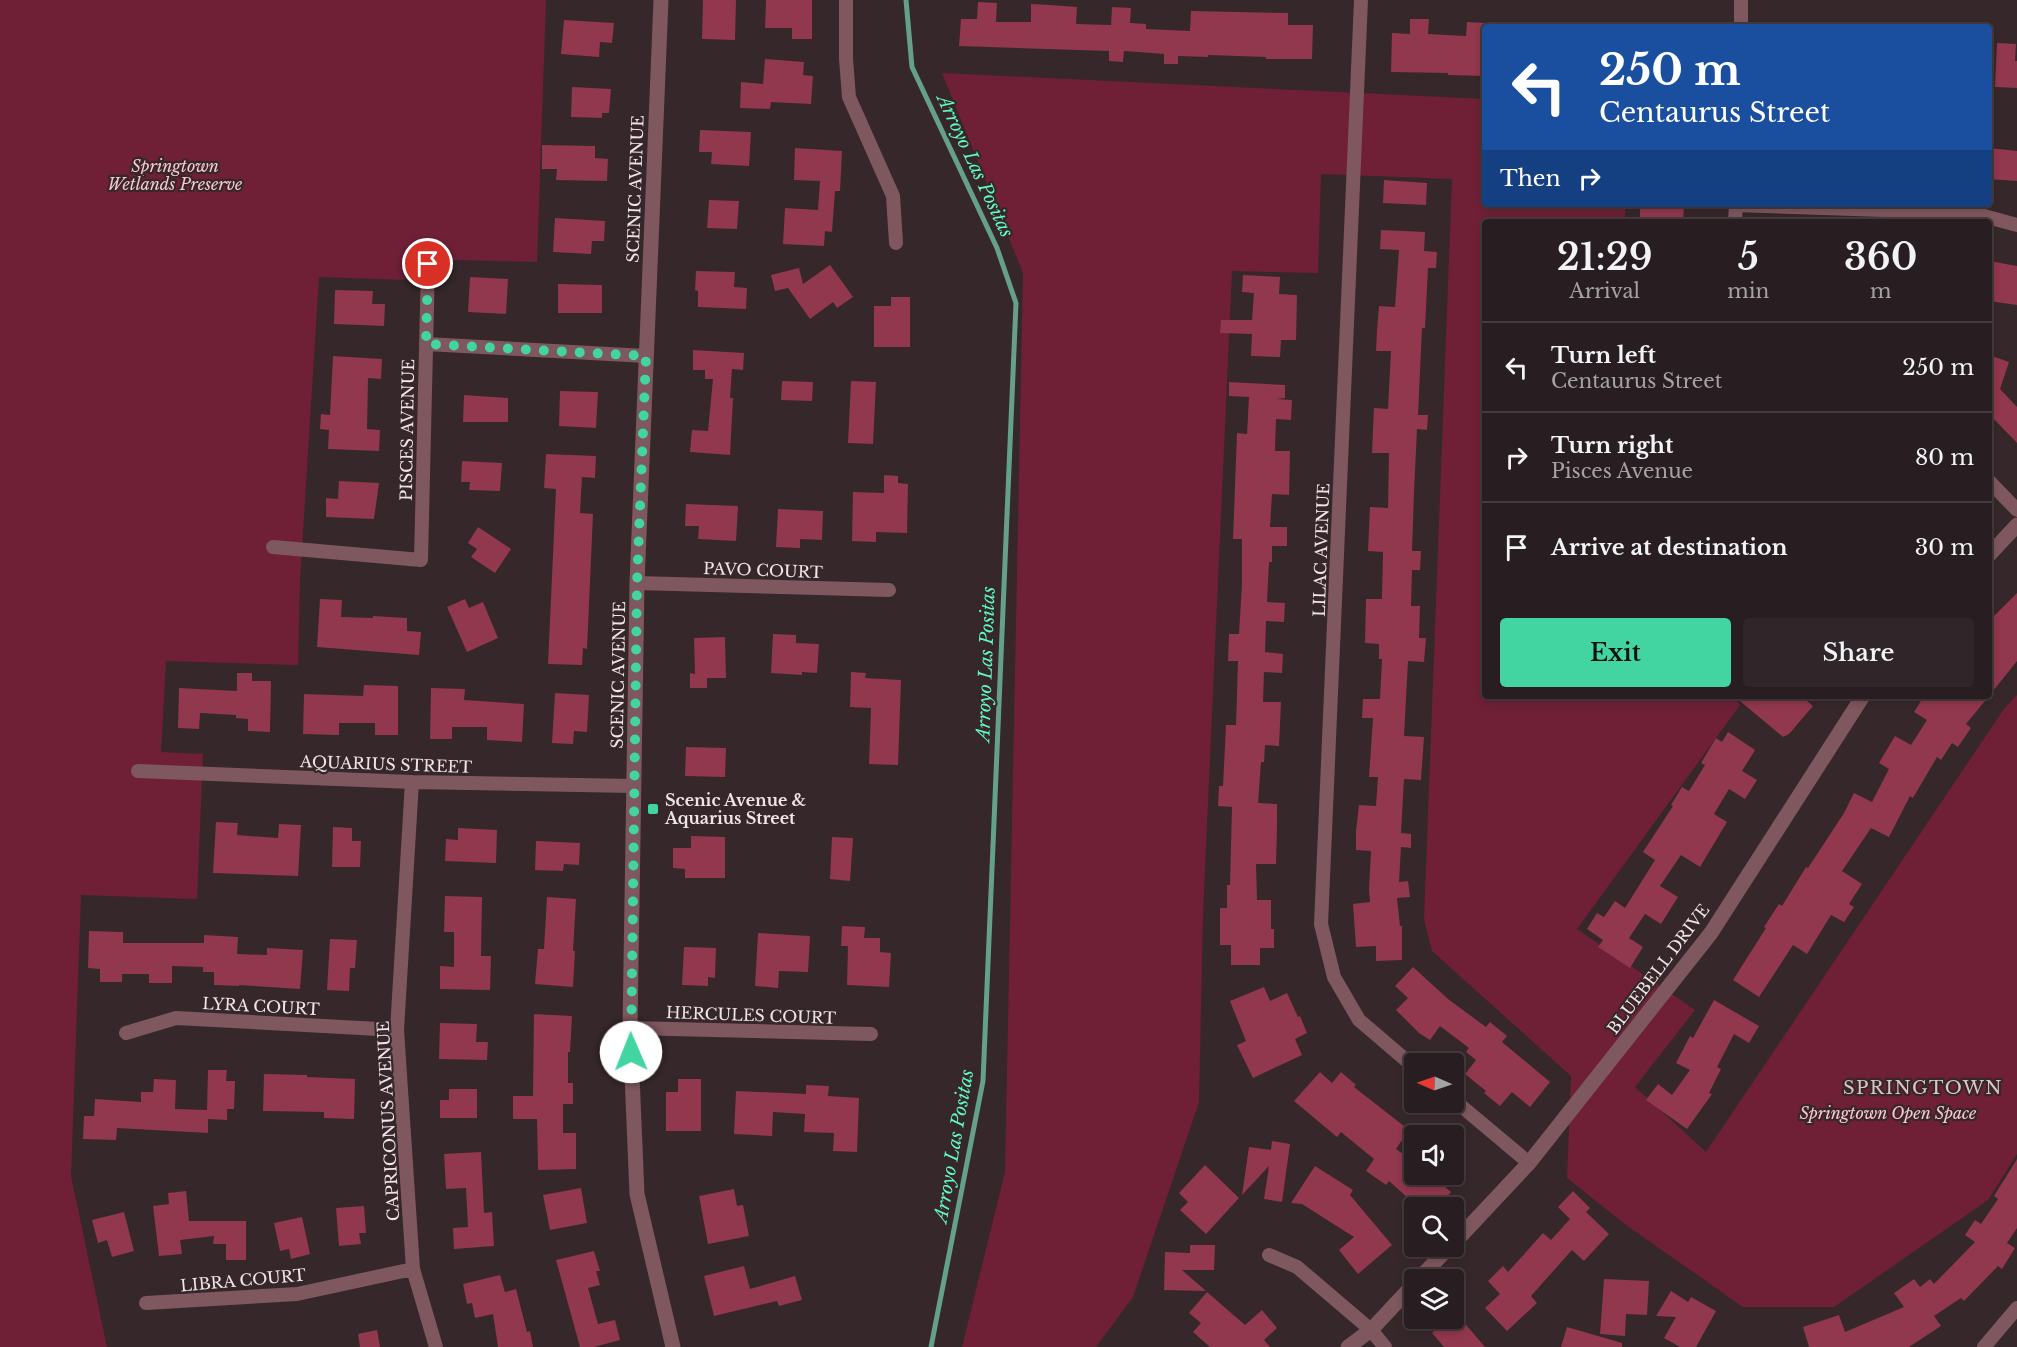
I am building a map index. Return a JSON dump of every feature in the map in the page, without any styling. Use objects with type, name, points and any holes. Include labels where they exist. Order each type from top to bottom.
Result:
[{"type":"street","name":"SCENIC AVENUE","points":[[661,0],[637,583],[630,1028],[636,1194],[673,1347]]},
{"type":"street","points":[[846,0],[846,59],[849,97],[893,196],[896,243]]},
{"type":"street","name":"LILAC AVENUE","points":[[1361,0],[1321,924],[1334,977],[1359,1020],[1404,1058]]},
{"type":"street","points":[[1741,0],[1741,24]]},
{"type":"street","points":[[1815,207],[1973,213],[2017,225]]},
{"type":"street","name":"PISCES AVENUE","points":[[273,547],[421,560],[428,264]]},
{"type":"street","points":[[426,344],[646,356]]},
{"type":"street","points":[[1992,484],[2017,510]]},
{"type":"street","points":[[1992,552],[2017,525]]},
{"type":"street","name":"PAVO COURT","points":[[637,583],[889,590]]},
{"type":"street","name":"BLUEBELL DRIVE","points":[[1464,1232],[1529,1163],[1711,933],[1861,699]]},
{"type":"street","name":"AQUARIUS STREET","points":[[138,771],[412,782],[634,786]]},
{"type":"street","name":"CAPRICONUS AVENUE","points":[[412,782],[397,1030],[413,1269],[436,1347]]},
{"type":"street","name":"LYRA COURT","points":[[126,1033],[176,1018],[397,1030]]},
{"type":"street","name":"HERCULES COURT","points":[[630,1028],[871,1034]]},
{"type":"street","points":[[1464,1108],[1529,1163]]},
{"type":"street","points":[[1269,1255],[1297,1267],[1371,1330],[1385,1347]]},
{"type":"street","points":[[1428,1269],[1440,1257]]},
{"type":"street","name":"LIBRA COURT","points":[[146,1304],[297,1294],[413,1269]]},
{"type":"street","points":[[1348,1347],[1371,1330],[1404,1295]]},
{"type":"street","points":[[1984,1347],[2017,1308]]},
{"type":"green space","name":"Springtown Wetlands Preserve","points":[[0,0],[546,0],[537,262],[408,259],[405,280],[319,277],[300,580],[298,665],[166,661],[161,752],[203,754],[197,899],[81,895],[71,1176],[107,1347],[0,1347]]},
{"type":"green space","name":"Springtown Open Space","points":[[942,73],[1482,99],[1482,207],[1625,207],[1625,219],[1482,219],[1482,699],[1736,699],[1740,705],[1577,929],[1695,1010],[1635,1087],[1706,1152],[2004,709],[2017,695],[2017,1154],[1988,1200],[1834,1307],[1743,1307],[1626,1225],[1567,1178],[1571,1076],[1432,951],[1424,919],[1452,179],[1321,174],[1318,273],[1232,271],[1203,913],[1199,1102],[1133,1297],[1096,1347],[962,1347],[1005,1172],[1023,273]]},
{"type":"building","points":[[703,0],[736,0],[735,40],[702,39]]},
{"type":"building","points":[[766,0],[812,0],[812,39],[792,39],[792,28],[765,28]]},
{"type":"building","points":[[978,2],[997,3],[996,22],[1031,22],[1031,4],[1077,7],[1076,24],[1111,25],[1112,7],[1131,8],[1130,23],[1146,24],[1146,29],[1190,31],[1191,11],[1288,13],[1288,25],[1313,25],[1312,59],[1178,56],[1178,64],[1164,64],[1164,54],[1124,51],[1123,62],[1109,61],[1109,51],[959,46],[961,19],[977,19]]},
{"type":"building","points":[[1410,19],[1429,19],[1428,34],[1466,36],[1467,22],[1485,23],[1482,24],[1482,76],[1391,72],[1392,33],[1410,34]]},
{"type":"building","points":[[564,20],[614,23],[612,43],[600,42],[599,57],[561,54]]},
{"type":"building","points":[[1997,43],[2016,44],[2017,88],[1995,87]]},
{"type":"building","points":[[765,59],[804,62],[803,75],[813,76],[811,104],[771,102],[770,109],[740,108],[741,82],[763,84]]},
{"type":"building","points":[[572,87],[611,89],[609,113],[602,113],[602,118],[571,117]]},
{"type":"building","points":[[700,130],[751,132],[749,166],[711,164],[712,152],[699,152]]},
{"type":"building","points":[[542,145],[595,146],[595,158],[608,159],[607,181],[556,180],[557,169],[542,169]]},
{"type":"building","points":[[795,148],[842,151],[840,191],[835,191],[832,232],[825,231],[824,246],[783,244],[785,208],[818,210],[820,181],[794,180]]},
{"type":"building","points":[[1992,148],[2017,151],[2017,181],[1992,179]]},
{"type":"building","points":[[1384,180],[1427,183],[1426,205],[1383,203]]},
{"type":"building","points":[[709,200],[739,201],[737,229],[707,228]]},
{"type":"building","points":[[1640,207],[1684,207],[1683,219],[1640,219]]},
{"type":"building","points":[[555,218],[605,221],[604,241],[592,241],[591,254],[553,252]]},
{"type":"building","points":[[1381,230],[1425,232],[1424,251],[1437,252],[1436,268],[1428,268],[1425,328],[1422,328],[1418,415],[1428,415],[1427,430],[1417,429],[1412,551],[1421,551],[1420,570],[1412,570],[1411,606],[1420,606],[1419,638],[1426,638],[1424,662],[1408,661],[1404,736],[1424,737],[1421,780],[1404,779],[1401,833],[1411,834],[1411,848],[1401,847],[1399,882],[1408,881],[1410,897],[1397,898],[1400,926],[1402,926],[1402,960],[1376,961],[1376,946],[1356,947],[1353,904],[1370,902],[1371,851],[1356,850],[1356,831],[1359,805],[1376,806],[1378,777],[1369,777],[1373,718],[1362,718],[1363,699],[1380,699],[1382,659],[1379,659],[1379,644],[1365,643],[1366,599],[1382,599],[1383,552],[1368,551],[1370,507],[1388,508],[1389,453],[1372,453],[1374,408],[1388,409],[1391,351],[1376,351],[1379,306],[1395,307],[1399,250],[1380,249]]},
{"type":"building","points":[[1992,262],[2017,266],[2017,305],[1992,301]]},
{"type":"building","points":[[830,265],[853,297],[837,308],[833,302],[810,319],[788,288],[775,291],[771,275],[799,268],[803,284]]},
{"type":"building","points":[[696,271],[735,272],[734,287],[747,288],[746,309],[698,307],[698,291],[695,290]]},
{"type":"building","points":[[1243,275],[1280,277],[1279,294],[1297,295],[1296,340],[1281,340],[1280,357],[1251,356],[1252,334],[1220,333],[1221,320],[1252,320],[1254,293],[1242,292]]},
{"type":"building","points":[[470,277],[508,279],[506,314],[468,312]]},
{"type":"building","points":[[558,284],[602,285],[602,313],[558,313]]},
{"type":"building","points":[[335,290],[373,291],[372,304],[385,304],[384,326],[334,324]]},
{"type":"building","points":[[891,297],[910,297],[910,347],[874,347],[874,306],[891,306]]},
{"type":"building","points":[[693,350],[744,353],[743,370],[732,369],[730,455],[690,452],[692,430],[708,431],[713,379],[705,379],[705,370],[693,370]]},
{"type":"building","points":[[333,356],[382,359],[381,379],[368,378],[367,429],[380,430],[379,451],[328,449],[329,430],[320,429],[321,414],[330,415]]},
{"type":"building","points":[[1992,356],[2009,362],[2000,389],[2017,407],[2017,443],[1992,417]]},
{"type":"building","points":[[782,381],[813,382],[812,401],[781,400]]},
{"type":"building","points":[[851,381],[876,382],[873,444],[848,443]]},
{"type":"building","points":[[1229,382],[1285,385],[1285,398],[1276,399],[1292,400],[1291,420],[1276,419],[1275,451],[1290,451],[1289,495],[1272,494],[1270,527],[1287,527],[1287,546],[1272,546],[1272,562],[1269,562],[1267,602],[1285,603],[1284,622],[1266,621],[1265,652],[1283,654],[1282,673],[1264,672],[1263,702],[1281,702],[1279,746],[1265,745],[1264,762],[1261,762],[1258,803],[1277,804],[1277,828],[1276,864],[1256,864],[1257,900],[1271,900],[1271,929],[1274,929],[1274,948],[1260,948],[1260,965],[1231,965],[1231,945],[1220,945],[1220,908],[1227,908],[1227,885],[1230,885],[1232,807],[1218,806],[1219,786],[1223,786],[1226,725],[1236,725],[1238,661],[1228,661],[1229,634],[1239,634],[1242,584],[1242,539],[1233,539],[1237,433],[1247,434],[1249,397],[1229,396]]},
{"type":"building","points":[[560,391],[598,392],[596,428],[559,426]]},
{"type":"building","points":[[464,395],[508,398],[508,422],[463,422]]},
{"type":"building","points":[[546,454],[596,456],[595,478],[582,477],[580,513],[593,514],[587,649],[583,648],[582,665],[548,664],[556,489],[544,488]]},
{"type":"building","points":[[462,461],[502,463],[500,491],[469,490],[470,482],[461,482]]},
{"type":"building","points":[[884,475],[898,476],[898,483],[908,484],[907,533],[876,532],[876,542],[852,541],[853,492],[884,493]]},
{"type":"building","points":[[339,481],[379,483],[374,519],[326,517],[326,498],[338,499]]},
{"type":"building","points":[[686,504],[738,506],[736,541],[698,539],[699,526],[685,526]]},
{"type":"building","points":[[778,509],[823,511],[822,540],[800,539],[800,548],[776,547]]},
{"type":"building","points":[[478,527],[511,549],[495,573],[471,557],[477,549],[468,543]]},
{"type":"building","points":[[2017,593],[2017,661],[1992,692],[1992,618]]},
{"type":"building","points":[[320,599],[342,600],[341,617],[407,618],[407,631],[421,632],[419,655],[317,647]]},
{"type":"building","points":[[465,599],[469,608],[483,602],[498,638],[467,652],[447,607]]},
{"type":"building","points":[[773,634],[796,635],[796,643],[819,644],[817,673],[802,672],[802,675],[771,673]]},
{"type":"building","points":[[725,637],[726,678],[707,678],[707,688],[690,688],[690,673],[695,674],[694,638]]},
{"type":"building","points":[[851,672],[866,673],[865,678],[901,680],[898,765],[869,764],[871,708],[850,707]]},
{"type":"building","points":[[237,673],[252,673],[252,681],[271,681],[270,732],[248,731],[248,719],[236,718],[236,715],[200,713],[199,729],[178,728],[179,688],[237,691]]},
{"type":"building","points":[[364,685],[398,686],[398,735],[375,735],[375,723],[339,723],[339,735],[303,734],[304,694],[363,696]]},
{"type":"building","points":[[431,688],[465,689],[464,700],[524,704],[522,742],[487,740],[487,727],[452,727],[452,739],[430,739]]},
{"type":"building","points":[[555,693],[589,695],[587,732],[574,731],[573,744],[552,743]]},
{"type":"building","points":[[1738,699],[1805,699],[1813,706],[1789,734],[1783,737]]},
{"type":"building","points":[[1922,699],[1987,699],[1966,724],[1971,728],[1958,747],[1952,743],[1941,760],[1937,757],[1913,798],[1910,796],[1889,837],[1871,828],[1842,871],[1862,884],[1849,904],[1854,907],[1844,922],[1831,915],[1807,954],[1793,945],[1759,997],[1733,980],[1766,928],[1764,927],[1779,904],[1782,906],[1806,867],[1808,868],[1844,813],[1854,793],[1872,802],[1889,769],[1879,763],[1895,736],[1911,745],[1927,720],[1914,712]]},
{"type":"building","points":[[1728,732],[1755,750],[1742,771],[1757,780],[1745,799],[1729,789],[1714,814],[1727,822],[1700,867],[1681,855],[1660,886],[1678,897],[1661,924],[1645,914],[1629,938],[1643,947],[1630,968],[1598,947],[1603,940],[1587,929],[1597,913],[1604,917],[1615,901],[1625,908],[1655,860],[1643,852],[1673,806],[1671,805],[1682,787],[1689,791],[1705,765],[1701,763],[1716,738],[1722,742]]},
{"type":"building","points":[[686,747],[726,748],[725,777],[685,776]]},
{"type":"building","points":[[216,822],[238,823],[237,835],[278,838],[279,824],[301,825],[298,876],[213,873]]},
{"type":"building","points":[[333,827],[352,828],[352,841],[361,841],[360,867],[332,867]]},
{"type":"building","points":[[458,828],[497,830],[496,863],[445,861],[446,839],[458,840]]},
{"type":"building","points":[[691,836],[725,837],[725,878],[685,878],[685,869],[673,868],[673,848],[691,848]]},
{"type":"building","points":[[832,837],[853,838],[850,881],[830,879]]},
{"type":"building","points":[[536,841],[580,843],[579,865],[564,864],[563,871],[535,870]]},
{"type":"building","points":[[445,896],[482,897],[481,956],[491,956],[490,990],[440,989],[440,966],[454,967],[454,932],[444,932]]},
{"type":"building","points":[[547,897],[576,899],[573,987],[535,984],[538,949],[544,949]]},
{"type":"building","points":[[842,926],[865,927],[864,938],[880,938],[880,952],[891,953],[889,987],[847,985],[848,946],[841,946]]},
{"type":"building","points":[[89,931],[123,932],[123,943],[204,943],[204,935],[238,937],[237,954],[267,955],[267,948],[303,950],[300,989],[214,985],[214,972],[203,972],[203,967],[172,966],[172,983],[149,983],[149,974],[122,974],[122,982],[100,982],[100,969],[88,968]]},
{"type":"building","points":[[758,933],[810,936],[808,972],[779,971],[778,988],[755,986]]},
{"type":"building","points":[[330,939],[357,940],[355,968],[350,968],[349,991],[327,990]]},
{"type":"building","points":[[684,947],[716,948],[715,978],[708,977],[708,986],[682,985]]},
{"type":"building","points":[[1413,967],[1448,999],[1486,1027],[1490,1022],[1507,1036],[1502,1042],[1550,1082],[1530,1107],[1512,1092],[1500,1106],[1465,1074],[1476,1060],[1466,1052],[1469,1048],[1440,1026],[1430,1040],[1419,1033],[1396,1010],[1408,998],[1395,986]]},
{"type":"building","points":[[1264,987],[1270,1001],[1287,993],[1307,1033],[1295,1039],[1302,1055],[1253,1078],[1237,1045],[1246,1041],[1230,1001]]},
{"type":"building","points":[[1714,1000],[1759,1026],[1749,1043],[1734,1034],[1717,1067],[1721,1069],[1709,1093],[1712,1094],[1687,1129],[1646,1100],[1658,1084],[1672,1095],[1690,1070],[1676,1063],[1690,1036],[1693,1038]]},
{"type":"building","points":[[534,1014],[572,1016],[570,1052],[568,1052],[568,1083],[573,1083],[573,1104],[563,1104],[563,1133],[576,1133],[576,1169],[538,1170],[537,1119],[513,1119],[513,1096],[533,1096]]},
{"type":"building","points":[[440,1023],[477,1024],[476,1042],[488,1042],[487,1060],[439,1059]]},
{"type":"building","points":[[208,1070],[227,1070],[226,1081],[235,1081],[234,1109],[227,1109],[227,1120],[208,1119],[208,1133],[117,1128],[116,1140],[83,1139],[84,1116],[94,1116],[95,1099],[141,1102],[141,1092],[153,1092],[154,1079],[176,1080],[175,1109],[207,1110]]},
{"type":"building","points":[[1320,1072],[1332,1083],[1341,1072],[1356,1085],[1354,1087],[1404,1126],[1404,1137],[1396,1149],[1404,1155],[1404,1185],[1443,1185],[1451,1192],[1447,1197],[1407,1197],[1389,1181],[1386,1185],[1366,1171],[1374,1159],[1341,1132],[1337,1137],[1294,1101]]},
{"type":"building","points":[[264,1074],[355,1079],[354,1119],[324,1118],[324,1112],[263,1111]]},
{"type":"building","points":[[678,1079],[701,1079],[701,1131],[666,1131],[666,1092],[678,1092]]},
{"type":"building","points":[[806,1085],[829,1086],[828,1096],[859,1098],[857,1152],[833,1151],[834,1133],[804,1132],[805,1114],[773,1112],[772,1136],[734,1134],[736,1091],[806,1094]]},
{"type":"building","points":[[449,1089],[477,1089],[477,1118],[440,1118],[440,1100],[449,1100]]},
{"type":"building","points":[[1272,1141],[1290,1144],[1282,1202],[1264,1199],[1269,1166],[1242,1195],[1249,1147],[1271,1150]]},
{"type":"building","points":[[481,1152],[484,1213],[492,1212],[494,1246],[454,1249],[453,1228],[468,1227],[466,1188],[446,1189],[444,1154]]},
{"type":"building","points":[[2017,1159],[2017,1228],[2007,1243],[2015,1248],[2002,1269],[1998,1266],[1964,1301],[1961,1298],[1934,1316],[1941,1326],[1909,1347],[1809,1347],[1803,1327],[1839,1315],[1845,1332],[1904,1307],[1894,1293],[1914,1279],[1920,1287],[1930,1279],[1934,1284],[1975,1242],[1965,1235],[1975,1220],[1981,1224],[1998,1199],[1994,1196]]},
{"type":"building","points":[[1205,1165],[1239,1198],[1206,1234],[1180,1210],[1188,1202],[1179,1193]]},
{"type":"building","points":[[1315,1166],[1353,1190],[1350,1195],[1392,1245],[1358,1274],[1339,1250],[1354,1237],[1302,1204],[1291,1203]]},
{"type":"building","points":[[581,1188],[587,1223],[550,1230],[543,1195]]},
{"type":"building","points":[[734,1189],[737,1206],[743,1205],[749,1236],[708,1244],[699,1196]]},
{"type":"building","points":[[186,1191],[189,1221],[246,1221],[246,1260],[226,1260],[226,1244],[213,1244],[214,1236],[180,1240],[182,1254],[159,1256],[153,1206],[169,1204],[168,1193]]},
{"type":"building","points":[[1573,1191],[1590,1208],[1586,1212],[1609,1234],[1584,1261],[1572,1250],[1531,1296],[1537,1303],[1507,1331],[1485,1308],[1500,1294],[1488,1281],[1503,1266],[1508,1272],[1543,1233],[1551,1240],[1570,1219],[1558,1207]]},
{"type":"building","points":[[364,1206],[366,1233],[359,1233],[361,1244],[339,1246],[336,1208]]},
{"type":"building","points":[[124,1212],[134,1251],[112,1257],[107,1240],[98,1243],[92,1220]]},
{"type":"building","points":[[302,1217],[310,1254],[291,1259],[289,1249],[280,1251],[274,1223]]},
{"type":"building","points":[[1190,1245],[1215,1245],[1214,1270],[1182,1270],[1206,1291],[1164,1290],[1165,1252],[1190,1253]]},
{"type":"building","points":[[594,1251],[600,1271],[596,1271],[600,1285],[588,1288],[598,1324],[615,1320],[620,1340],[594,1347],[580,1347],[556,1260]]},
{"type":"building","points":[[744,1266],[750,1289],[795,1276],[802,1300],[779,1306],[777,1301],[714,1316],[704,1276]]},
{"type":"building","points":[[500,1275],[505,1292],[516,1289],[533,1347],[498,1347],[493,1314],[475,1318],[472,1303],[467,1304],[463,1284]]},
{"type":"building","points":[[1604,1279],[1649,1281],[1647,1315],[1626,1314],[1625,1336],[1600,1334]]},
{"type":"building","points":[[1671,1291],[1688,1302],[1691,1297],[1716,1311],[1696,1347],[1680,1347],[1664,1338],[1676,1317],[1656,1316]]},
{"type":"building","points":[[1207,1292],[1245,1325],[1262,1310],[1277,1328],[1264,1340],[1270,1347],[1210,1347],[1193,1332],[1201,1323],[1189,1313]]},
{"type":"building","points":[[1464,1322],[1485,1347],[1444,1347],[1432,1333],[1436,1329],[1464,1329]]},
{"type":"building","points":[[1567,1327],[1622,1343],[1622,1347],[1561,1347]]},
{"type":"building","points":[[377,1330],[380,1347],[360,1347],[358,1334]]},
{"type":"waterway","name":"Arroyo Las Positas","points":[[906,0],[912,67],[997,248],[1016,303],[983,1081],[931,1347]]},
{"type":"place","name":"Scenic Avenue & Aquarius Street","points":[[653,809]]},
{"type":"district","name":"SPRINGTOWN","points":[[1923,1088]]},
{"type":"route","points":[[428,264],[426,344],[646,356],[637,583],[631,1052]]}]
